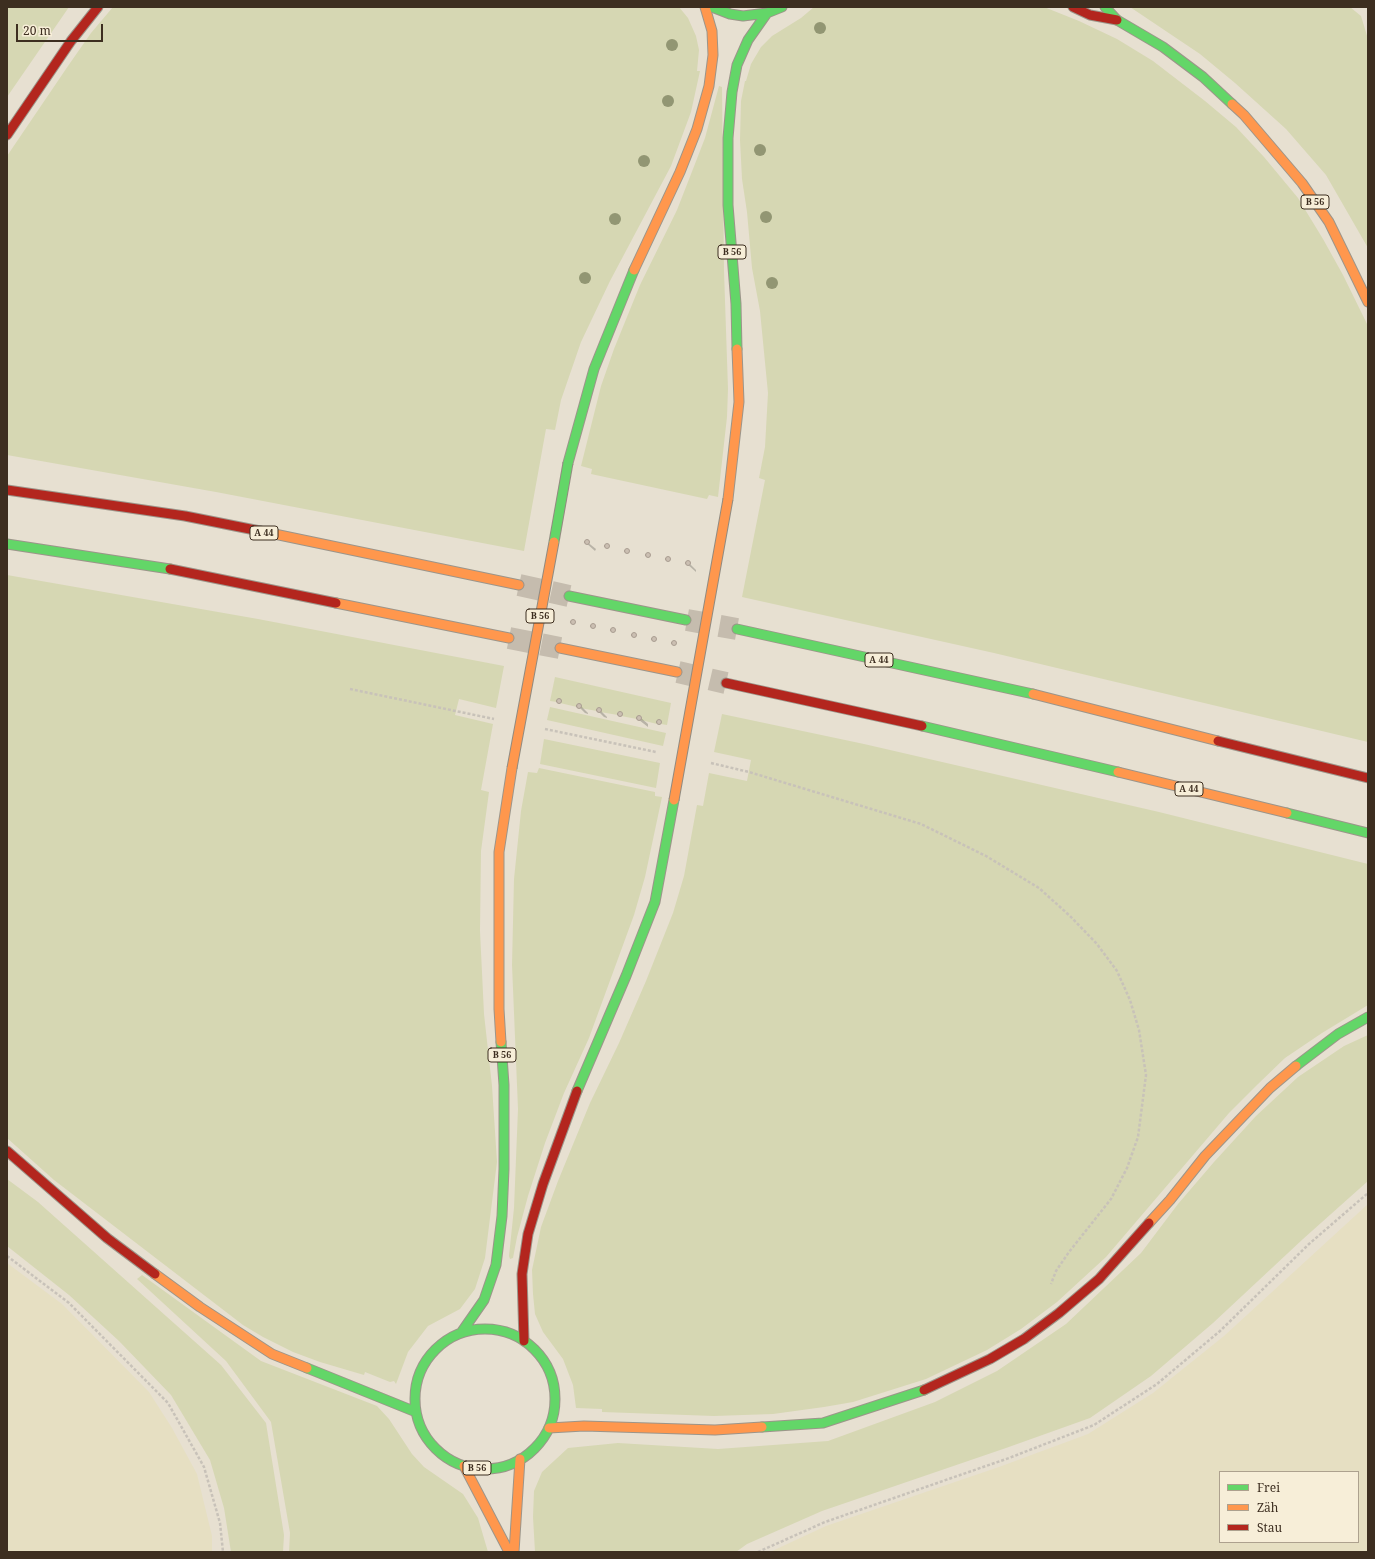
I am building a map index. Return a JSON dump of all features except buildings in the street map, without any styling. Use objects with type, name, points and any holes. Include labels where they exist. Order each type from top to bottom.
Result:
[{"type":"main road","points":[[7,135],[71,41],[98,7]]},
{"type":"main road","name":"B 56","points":[[461,1333],[484,1300],[496,1265],[502,1216],[504,1169],[504,1093],[499,1009],[499,852],[512,768],[568,463],[594,369],[634,269],[680,172],[697,129],[709,86],[713,55],[712,31],[705,7]]},
{"type":"main road","points":[[712,7],[730,14],[743,16],[767,13],[782,7]]},
{"type":"main road","points":[[1073,7],[1090,15],[1117,20]]},
{"type":"main road","name":"B 56","points":[[1105,7],[1117,20],[1163,47],[1203,76],[1260,132],[1302,183],[1328,222],[1345,253],[1368,302]]},
{"type":"main road","name":"B 56","points":[[524,1341],[522,1274],[528,1234],[543,1184],[570,1108],[626,976],[655,902],[674,800],[728,499],[739,402],[736,304],[728,204],[728,138],[732,92],[737,65],[748,40],[767,13]]},
{"type":"main road","name":"A 44","points":[[7,490],[185,516],[519,585]]},
{"type":"main road","points":[[7,544],[177,570],[509,638]]},
{"type":"main road","points":[[569,596],[686,620]]},
{"type":"main road","name":"A 44","points":[[737,629],[1021,692],[1368,778]]},
{"type":"main road","points":[[560,648],[677,672]]},
{"type":"main road","name":"A 44","points":[[726,683],[1010,746],[1368,833]]},
{"type":"main road","points":[[548,1428],[584,1426],[716,1430],[823,1424],[930,1388],[990,1359],[1024,1339],[1059,1314],[1099,1278],[1170,1200],[1206,1156],[1270,1088],[1338,1034],[1368,1017]]},
{"type":"main road","points":[[7,1151],[107,1238],[200,1307],[272,1354],[416,1412]]},
{"type":"main road","name":"B 56","points":[[474,1330],[500,1330],[512,1334],[524,1341],[538,1354],[548,1368],[553,1384],[555,1402],[553,1415],[548,1428],[537,1446],[520,1459],[507,1465],[494,1468],[464,1466],[448,1458],[438,1450],[423,1432],[416,1412],[416,1390],[418,1378],[423,1365],[430,1354],[450,1338],[461,1333],[474,1330]]},
{"type":"main road","points":[[514,1552],[520,1459]]},
{"type":"main road","points":[[464,1466],[509,1552]]},
{"type":"path","points":[[350,689],[494,719]]},
{"type":"path","points":[[545,730],[662,754]]},
{"type":"path","points":[[711,764],[749,772],[921,824],[986,856],[1039,888],[1070,916],[1097,944],[1117,971],[1130,1000],[1139,1030],[1146,1076],[1138,1137],[1127,1168],[1111,1199],[1069,1252],[1056,1271],[1049,1289]]},
{"type":"path","points":[[758,1552],[825,1522],[1009,1458],[1094,1425],[1157,1384],[1220,1331],[1309,1244],[1368,1193]]},
{"type":"path","points":[[7,1256],[68,1303],[168,1404],[204,1467],[220,1523],[223,1552]]},
{"type":"shaded area","points":[[1368,1204],[1368,1552],[770,1552],[826,1526],[999,1467],[1088,1434],[1153,1393],[1224,1336]]},
{"type":"shaded area","points":[[7,1263],[62,1304],[149,1392],[172,1428],[197,1474],[212,1536],[212,1552],[7,1552]]},
{"type":"green space","points":[[7,7],[69,7],[7,97]]},
{"type":"green space","points":[[113,7],[679,7],[688,18],[696,36],[699,50],[697,71],[700,71],[691,112],[671,166],[610,281],[581,342],[561,400],[555,430],[546,429],[524,551],[216,492],[7,455],[7,156],[91,33]]},
{"type":"green space","points":[[814,7],[1044,7],[1079,21],[1117,39],[1153,61],[1236,127],[1264,157],[1298,198],[1343,275],[1368,326],[1368,742],[994,653],[742,597],[765,480],[759,478],[765,447],[768,393],[760,311],[752,268],[747,212],[742,179],[740,140],[741,101],[745,81],[751,64],[761,47],[772,36],[801,18]]},
{"type":"green space","points":[[1130,7],[1350,7],[1361,16],[1368,39],[1368,248],[1326,175],[1286,129],[1200,54]]},
{"type":"green space","points":[[719,86],[722,87],[724,271],[728,389],[727,417],[718,497],[709,495],[707,499],[591,474],[592,469],[581,466],[601,386],[614,349],[640,285],[677,210],[705,138]]},
{"type":"green space","points":[[7,575],[258,619],[504,666],[496,708],[459,699],[455,715],[493,724],[481,790],[489,792],[481,851],[480,931],[484,1014],[492,1086],[497,1162],[485,1258],[475,1289],[460,1309],[428,1326],[408,1352],[396,1384],[394,1381],[390,1382],[365,1372],[364,1375],[293,1352],[243,1325],[54,1180],[7,1138]]},
{"type":"green space","points":[[555,677],[671,703],[667,725],[661,724],[662,722],[660,720],[657,724],[641,720],[642,717],[640,716],[637,717],[637,719],[621,716],[622,713],[620,712],[617,713],[618,715],[600,712],[601,709],[599,707],[596,709],[597,711],[580,708],[581,705],[578,703],[577,707],[560,703],[561,701],[559,699],[557,702],[550,701]]},
{"type":"green space","points":[[550,707],[666,733],[663,746],[547,720]]},
{"type":"green space","points":[[722,714],[864,744],[1159,812],[1368,864],[1368,1005],[1285,1058],[1229,1113],[1106,1257],[1057,1302],[1021,1329],[987,1350],[926,1379],[853,1402],[824,1407],[773,1414],[714,1416],[602,1412],[602,1409],[576,1408],[573,1385],[563,1359],[543,1332],[535,1314],[532,1270],[541,1227],[590,1103],[619,1043],[673,913],[684,876],[697,805],[703,806],[709,773],[747,781],[751,760],[714,752]]},
{"type":"green space","points":[[544,739],[660,763],[656,788],[540,764]]},
{"type":"green space","points":[[539,768],[655,792],[655,796],[662,797],[645,877],[634,915],[589,1038],[564,1093],[545,1143],[528,1196],[513,1258],[510,1259],[509,1256],[514,1208],[518,1109],[512,965],[514,879],[521,811],[528,772],[537,773]]},
{"type":"green space","points":[[1368,1035],[1368,1181],[1213,1323],[1151,1376],[1090,1418],[822,1511],[747,1544],[736,1552],[535,1552],[533,1517],[534,1491],[542,1472],[568,1448],[618,1443],[718,1449],[828,1441],[935,1402],[997,1371],[1066,1324],[1141,1253],[1178,1204],[1214,1162],[1256,1116],[1298,1077],[1344,1046]]},
{"type":"green space","points":[[7,1179],[38,1202],[221,1365],[266,1423],[284,1535],[283,1552],[231,1552],[224,1508],[210,1460],[171,1395],[119,1341],[69,1295],[7,1246]]},
{"type":"green space","points":[[142,1275],[261,1361],[377,1406],[389,1419],[412,1454],[424,1467],[463,1494],[478,1518],[488,1552],[289,1552],[290,1533],[271,1422],[226,1361],[137,1279]]},
{"type":"tunnel","points":[[519,585],[569,596]]},
{"type":"tunnel","points":[[687,620],[737,629]]},
{"type":"tunnel","points":[[509,638],[560,648]]},
{"type":"tunnel","points":[[678,672],[726,683]]},
{"type":"traffic: fast","points":[[712,7],[730,14],[743,16],[767,13],[782,7]]},
{"type":"traffic: fast","points":[[1105,7],[1117,20],[1163,47],[1203,77],[1232,104]]},
{"type":"traffic: fast","points":[[737,349],[736,304],[728,205],[728,138],[732,92],[737,65],[748,40],[767,13]]},
{"type":"traffic: fast","points":[[568,463],[594,369],[634,270]]},
{"type":"traffic: fast","points":[[554,542],[568,463]]},
{"type":"traffic: fast","points":[[7,544],[170,569]]},
{"type":"traffic: fast","points":[[569,596],[686,620]]},
{"type":"traffic: fast","points":[[737,629],[1033,694]]},
{"type":"traffic: fast","points":[[922,726],[1118,772]]},
{"type":"traffic: fast","points":[[577,1091],[626,976],[655,902],[674,800]]},
{"type":"traffic: fast","points":[[1287,813],[1368,833]]},
{"type":"traffic: fast","points":[[1296,1066],[1338,1034],[1368,1017]]},
{"type":"traffic: fast","points":[[461,1333],[484,1300],[496,1265],[502,1216],[504,1169],[504,1085],[501,1042]]},
{"type":"traffic: fast","points":[[485,1329],[505,1332],[512,1335],[524,1341],[539,1355],[552,1379],[555,1399],[552,1419],[549,1426],[543,1438],[529,1453],[505,1466],[485,1469],[465,1466],[458,1463],[446,1457],[431,1443],[418,1419],[415,1399],[418,1379],[421,1372],[427,1360],[441,1345],[465,1332],[485,1329]]},
{"type":"traffic: fast","points":[[307,1368],[416,1412]]},
{"type":"traffic: fast","points":[[762,1427],[823,1423],[924,1390]]},
{"type":"traffic: slow","points":[[634,270],[680,172],[697,129],[709,86],[713,55],[712,31],[705,7]]},
{"type":"traffic: slow","points":[[1232,104],[1244,115],[1302,183],[1329,222],[1368,302]]},
{"type":"traffic: slow","points":[[728,499],[739,402],[737,349]]},
{"type":"traffic: slow","points":[[674,800],[728,499]]},
{"type":"traffic: slow","points":[[260,531],[519,585]]},
{"type":"traffic: slow","points":[[512,768],[554,542]]},
{"type":"traffic: slow","points":[[336,603],[509,638]]},
{"type":"traffic: slow","points":[[560,648],[677,672]]},
{"type":"traffic: slow","points":[[1033,694],[1218,741]]},
{"type":"traffic: slow","points":[[501,1042],[499,1009],[499,852],[512,768]]},
{"type":"traffic: slow","points":[[1118,772],[1287,813]]},
{"type":"traffic: slow","points":[[1149,1223],[1170,1200],[1205,1156],[1270,1088],[1296,1066]]},
{"type":"traffic: slow","points":[[155,1274],[200,1307],[272,1354],[307,1368]]},
{"type":"traffic: slow","points":[[549,1428],[584,1426],[715,1430],[762,1427]]},
{"type":"traffic: slow","points":[[514,1552],[520,1459]]},
{"type":"traffic: slow","points":[[464,1466],[509,1552]]},
{"type":"traffic: jam","points":[[7,135],[71,41],[98,7]]},
{"type":"traffic: jam","points":[[1073,7],[1090,15],[1117,20]]},
{"type":"traffic: jam","points":[[7,490],[185,516],[260,531]]},
{"type":"traffic: jam","points":[[170,569],[336,603]]},
{"type":"traffic: jam","points":[[726,683],[922,726]]},
{"type":"traffic: jam","points":[[1218,741],[1368,778]]},
{"type":"traffic: jam","points":[[524,1341],[522,1274],[528,1234],[543,1184],[577,1091]]},
{"type":"traffic: jam","points":[[7,1151],[107,1238],[155,1274]]},
{"type":"traffic: jam","points":[[924,1390],[990,1359],[1024,1339],[1059,1313],[1099,1279],[1149,1223]]}]
